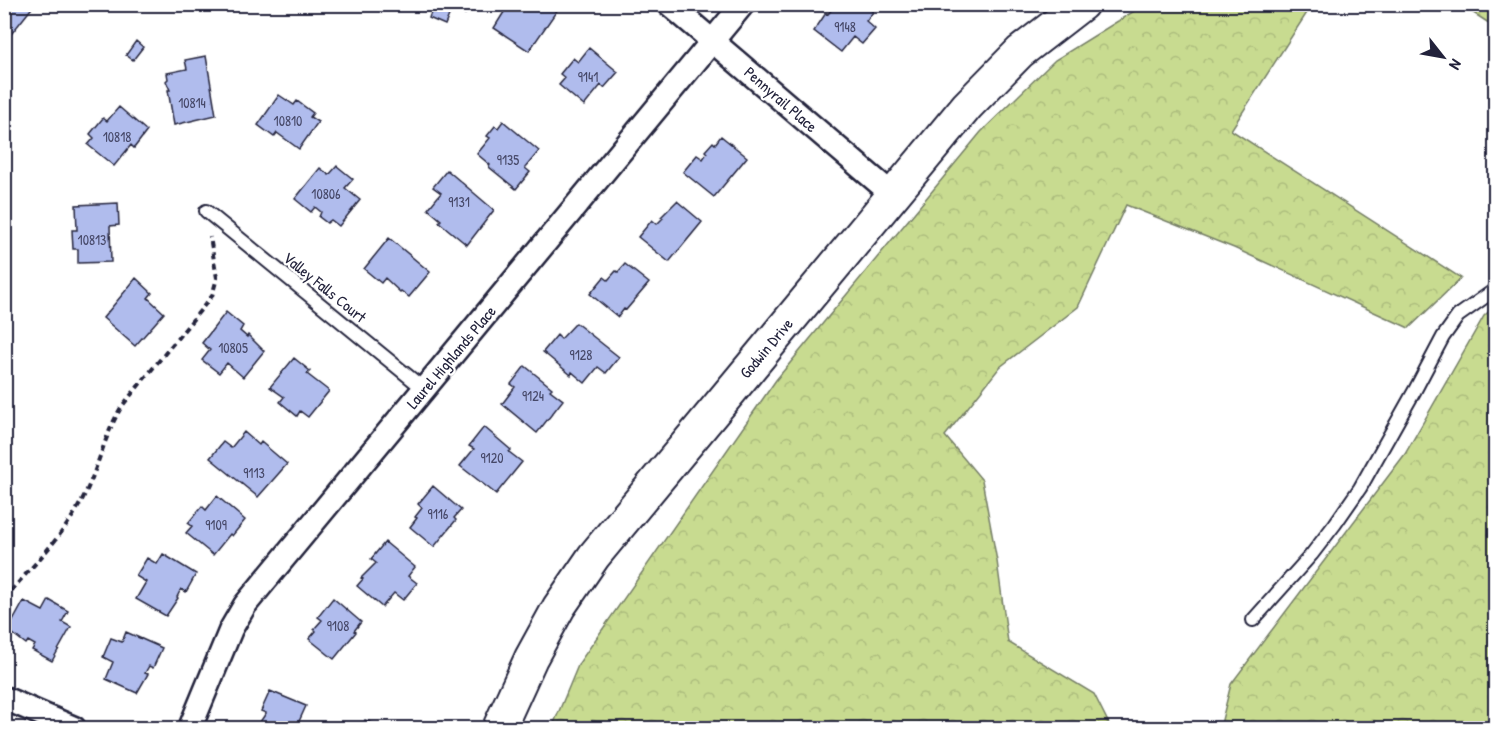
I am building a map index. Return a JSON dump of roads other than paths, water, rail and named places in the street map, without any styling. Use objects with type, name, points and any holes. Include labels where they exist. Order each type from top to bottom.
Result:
[{"type":"street","name":"Pennyrail Place","points":[[669,4],[893,195]]},
{"type":"street","name":"Laurel Highlands Place","points":[[190,729],[231,629],[245,604],[743,4]]},
{"type":"street","name":"Godwin Drive","points":[[499,729],[531,658],[559,608],[594,556],[967,106],[999,71],[1040,35],[1082,4]]},
{"type":"street","points":[[4,698],[74,729]]},
{"type":"lane","name":"Valley Falls Court","points":[[206,211],[424,389]]},
{"type":"lane","points":[[1253,620],[1312,554],[1360,488],[1443,337],[1458,316],[1496,289]]}]
